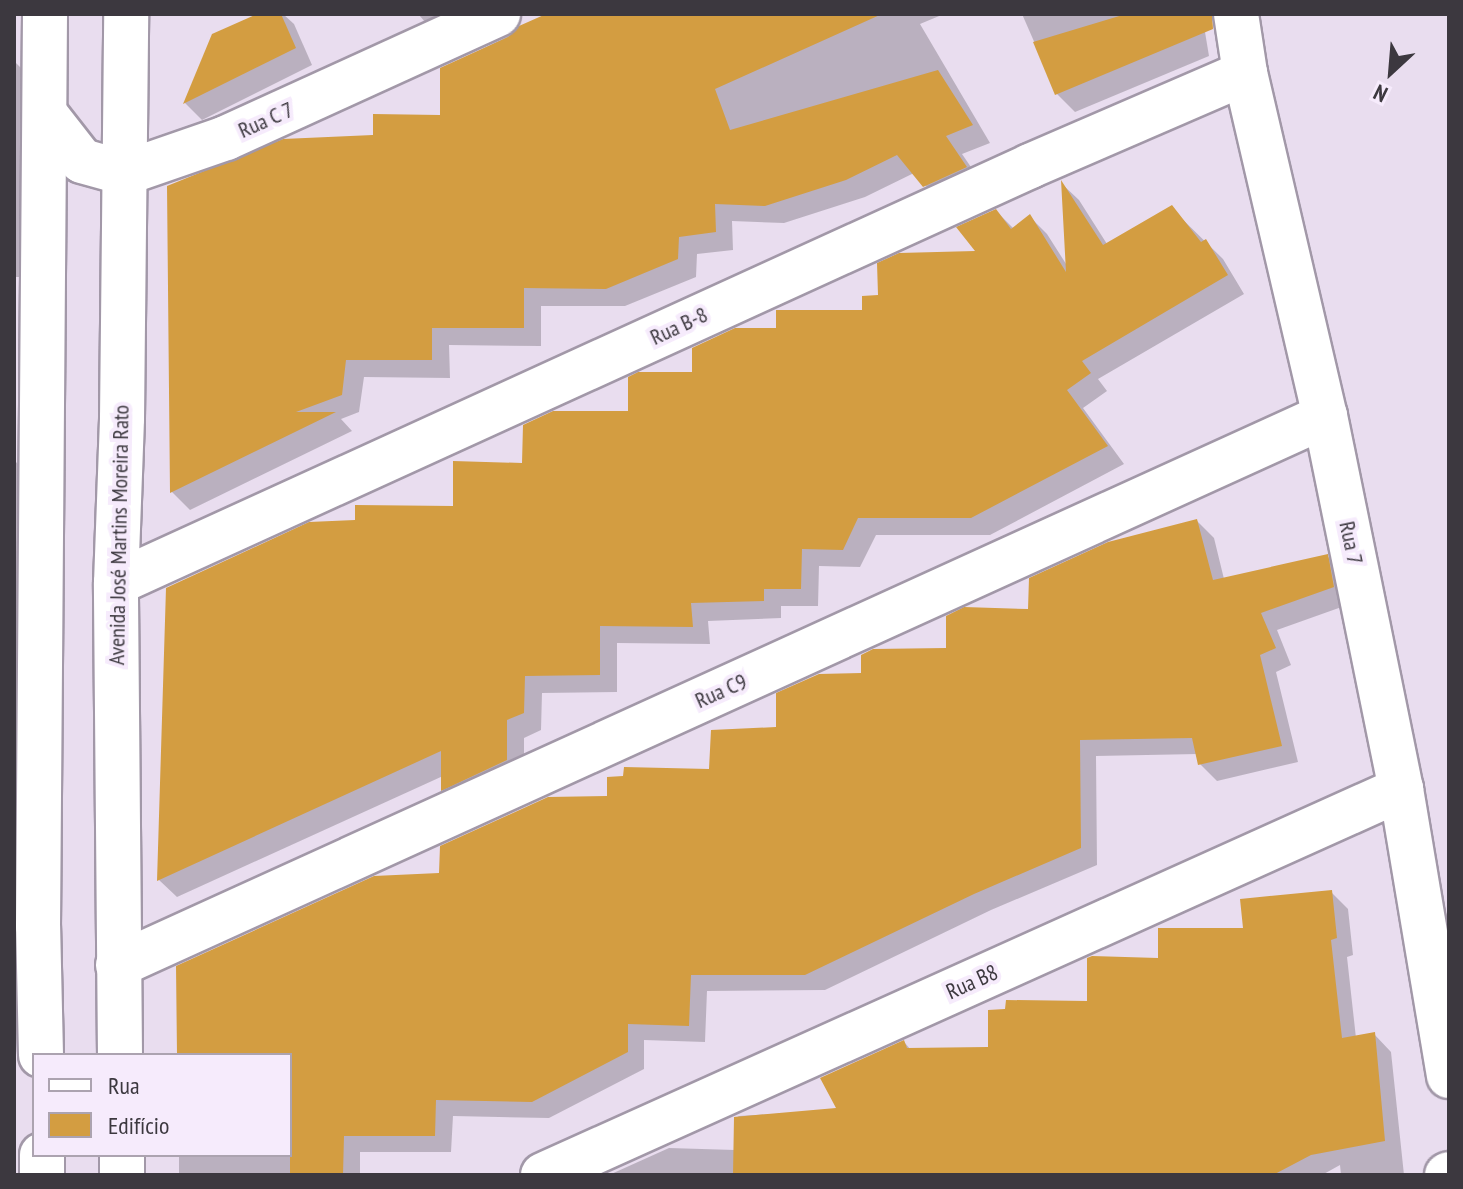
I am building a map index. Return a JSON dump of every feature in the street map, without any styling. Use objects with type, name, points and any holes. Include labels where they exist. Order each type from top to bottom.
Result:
[{"type":"street","points":[[41,1053],[26,808],[28,423],[46,115],[45,14]]},
{"type":"street","name":"Avenida José Martins Moreira Rato","points":[[120,1053],[116,583],[126,14]]},
{"type":"street","name":"Rua C 7","points":[[125,173],[226,138],[498,14]]},
{"type":"street","name":"Rua 7","points":[[1236,14],[1245,73],[1325,416],[1401,789],[1449,1076]]},
{"type":"street","name":"Rua B-8","points":[[116,583],[1030,166],[1245,73]]},
{"type":"street","points":[[46,115],[82,161],[125,173]]},
{"type":"street","name":"Rua C9","points":[[118,965],[1325,416]]},
{"type":"street","name":"Rua B8","points":[[543,1175],[1401,789]]},
{"type":"building","points":[[257,14],[281,14],[296,48],[183,104],[212,34]]},
{"type":"building","points":[[546,14],[882,14],[715,89],[730,130],[938,70],[973,125],[946,136],[967,167],[923,187],[897,155],[846,180],[765,206],[715,204],[716,232],[679,237],[678,259],[606,289],[524,288],[524,328],[432,328],[432,360],[346,360],[342,395],[296,412],[336,412],[170,493],[167,186],[283,139],[373,135],[373,114],[440,115],[440,68],[508,37],[519,26]]},
{"type":"building","points":[[1126,14],[1212,14],[1213,29],[1055,95],[1033,42]]},
{"type":"building","points":[[1061,180],[1103,245],[1172,205],[1201,242],[1206,239],[1228,275],[1082,361],[1091,373],[1067,390],[1108,446],[971,518],[858,518],[843,550],[802,549],[801,589],[764,589],[764,601],[691,603],[693,627],[600,626],[600,675],[525,676],[524,713],[507,720],[507,760],[441,791],[441,751],[157,881],[166,588],[309,522],[355,520],[355,505],[453,506],[453,461],[522,463],[523,425],[553,411],[628,411],[628,377],[638,372],[692,372],[692,348],[735,328],[776,328],[776,310],[862,310],[862,296],[878,295],[877,263],[899,253],[975,251],[956,227],[996,209],[1011,229],[1030,214],[1066,272]]},
{"type":"building","points":[[1197,519],[1213,580],[1328,554],[1334,587],[1261,613],[1276,648],[1260,655],[1282,746],[1198,765],[1192,738],[1080,740],[1081,848],[974,894],[805,975],[691,975],[689,1026],[628,1024],[628,1052],[532,1102],[436,1100],[435,1136],[344,1136],[343,1175],[290,1174],[292,1053],[177,1053],[176,966],[374,876],[439,873],[440,846],[548,797],[607,796],[607,777],[623,776],[624,767],[709,769],[711,730],[776,727],[776,693],[819,674],[861,673],[861,655],[873,649],[946,648],[946,616],[964,607],[1028,609],[1029,578],[1108,542]]},
{"type":"building","points":[[1332,890],[1337,938],[1331,940],[1342,1038],[1375,1032],[1385,1141],[1311,1155],[1273,1175],[733,1175],[734,1117],[836,1108],[820,1078],[904,1040],[907,1048],[988,1047],[988,1010],[1005,1009],[1006,1000],[1087,1001],[1087,958],[1158,958],[1158,928],[1243,928],[1240,899]]}]
